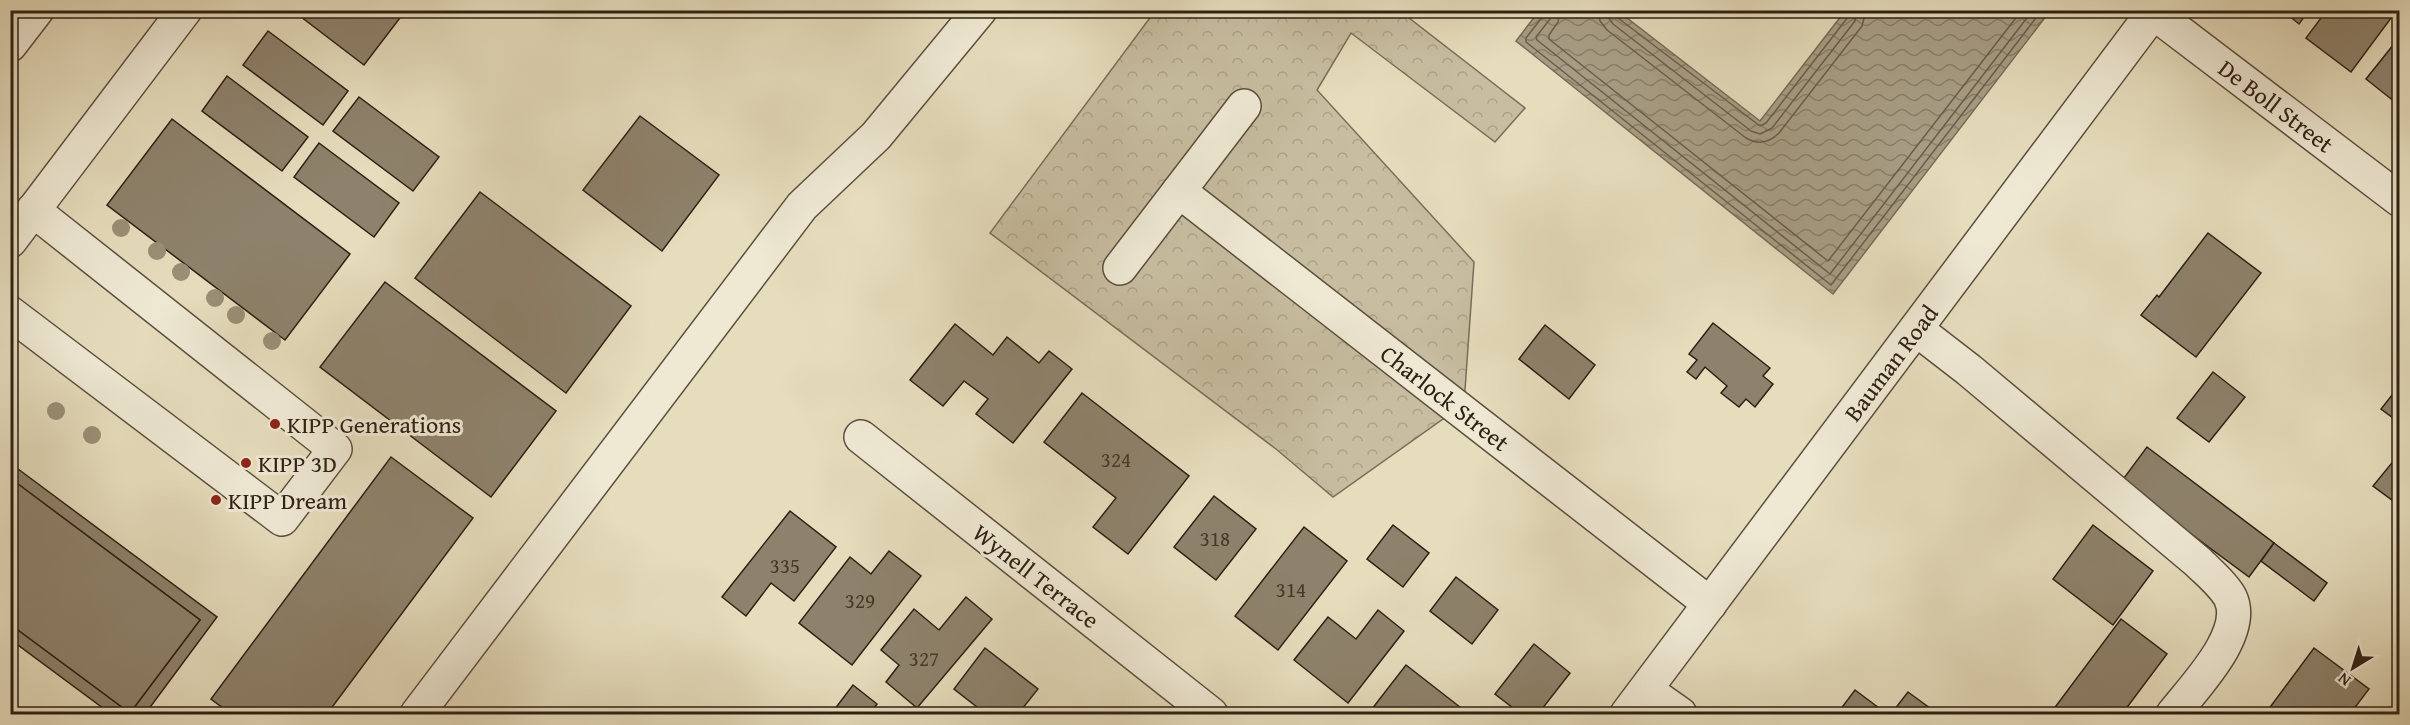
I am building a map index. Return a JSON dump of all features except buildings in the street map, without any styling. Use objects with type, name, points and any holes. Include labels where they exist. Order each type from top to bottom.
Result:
[{"type":"street","points":[[10,45],[37,10]]},
{"type":"street","points":[[10,241],[185,10]]},
{"type":"street","points":[[417,714],[802,206],[876,136],[980,10]]},
{"type":"street","name":"De Boll Street","points":[[2154,12],[2400,200]]},
{"type":"street","name":"Bauman Road","points":[[1636,702],[2154,12]]},
{"type":"street","points":[[1120,267],[1244,106]]},
{"type":"street","name":"Charlock Street","points":[[1179,191],[1710,604]]},
{"type":"street","points":[[10,313],[282,519],[335,449],[33,210]]},
{"type":"street","points":[[1916,329],[1969,370],[2198,562],[2230,598],[2233,625],[2225,647],[2173,714]]},
{"type":"street","name":"Wynell Terrace","points":[[861,437],[1211,714]]},
{"type":"street","points":[[1636,702],[1680,714]]},
{"type":"green space","points":[[1155,11],[1400,11],[1525,108],[1495,142],[1351,33],[1317,90],[1474,262],[1464,404],[1333,497],[1276,449],[990,233]]},
{"type":"water","points":[[1539,11],[1618,11],[1760,121],[1845,11],[2050,11],[1833,294],[1516,41]]},
{"type":"place","name":"KIPP Generations","points":[[275,424]]},
{"type":"place","name":"KIPP 3D","points":[[246,463]]},
{"type":"place","name":"KIPP Dream","points":[[216,500]]}]
